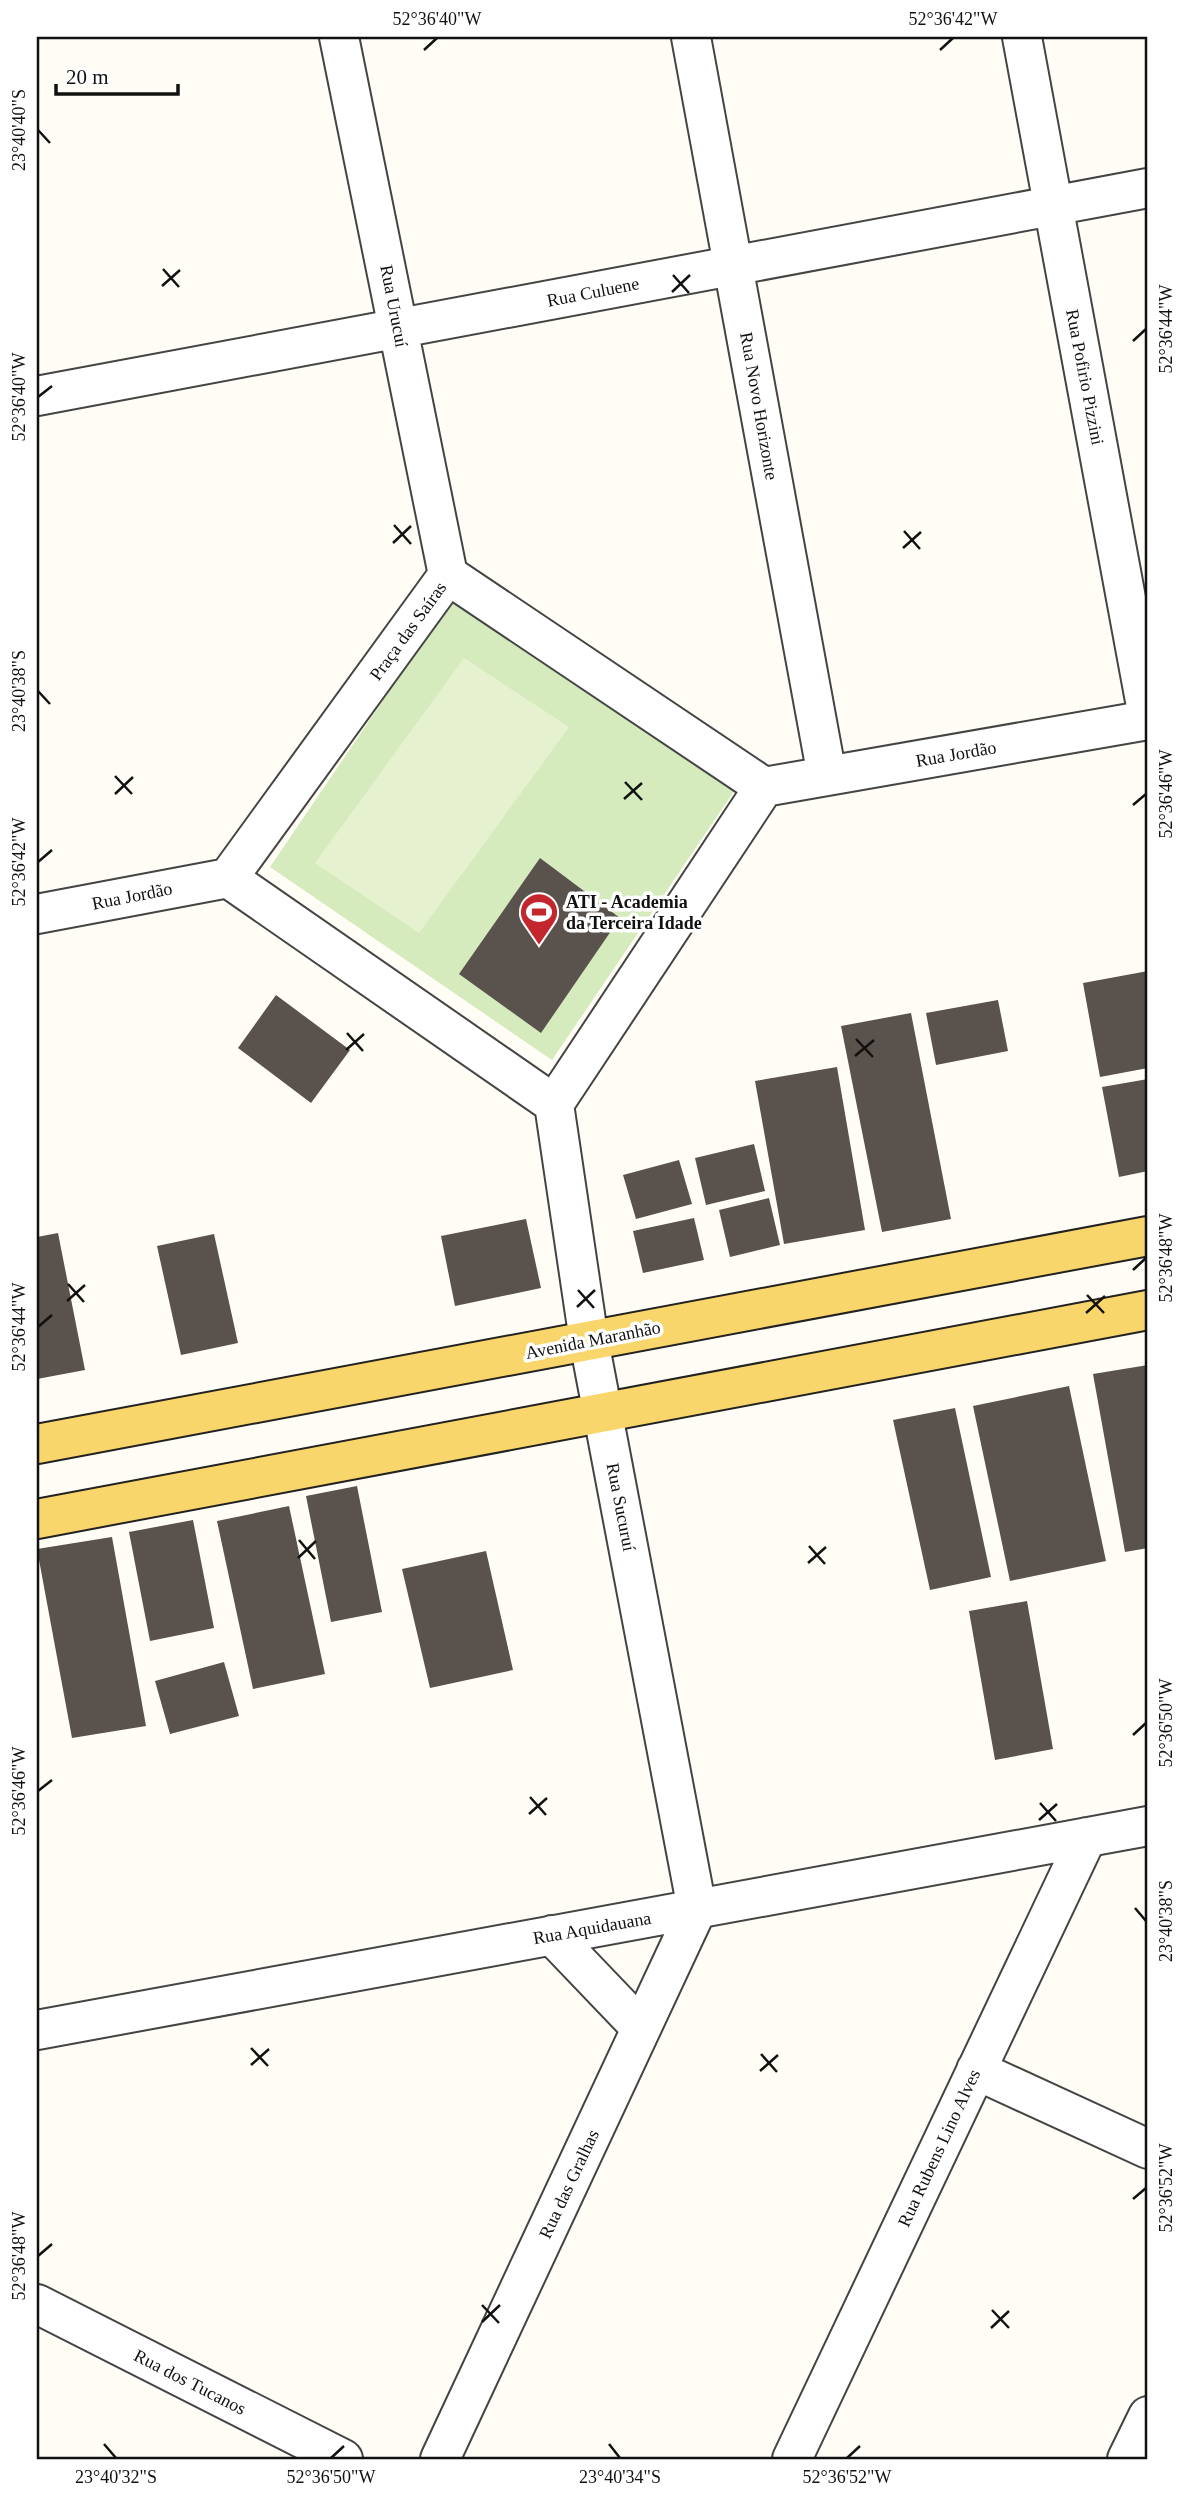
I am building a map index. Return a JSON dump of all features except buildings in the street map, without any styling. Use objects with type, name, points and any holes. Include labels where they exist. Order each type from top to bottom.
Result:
[{"type":"main road","name":"Avenida Maranhão","points":[[37,1444],[1148,1236]]},
{"type":"main road","points":[[37,1519],[1148,1310]]},
{"type":"street","name":"Rua Urucuí","points":[[340,37],[448,575]]},
{"type":"street","name":"Rua Novo Horizonte","points":[[691,37],[827,776]]},
{"type":"street","name":"Rua Pofirio Pizzini","points":[[1022,37],[1148,718]]},
{"type":"street","name":"Rua Culuene","points":[[37,396],[1148,188]]},
{"type":"street","name":"Praça das Saíras","points":[[228,878],[448,575],[764,787]]},
{"type":"street","name":"Rua Jordão","points":[[764,787],[1148,718]]},
{"type":"street","points":[[228,878],[554,1104],[764,787]]},
{"type":"street","name":"Rua Jordão","points":[[37,914],[228,878]]},
{"type":"street","name":"Rua Sucuruí","points":[[554,1104],[589,1341],[697,1909]]},
{"type":"street","name":"Rua Aquidauana","points":[[37,2030],[1148,1826]]},
{"type":"street","name":"Rua Rubens Lino Alves","points":[[792,2459],[1087,1837]]},
{"type":"street","name":"Rua das Gralhas","points":[[440,2459],[697,1909]]},
{"type":"street","points":[[552,1935],[641,2028]]},
{"type":"street","points":[[976,2070],[1148,2149]]},
{"type":"street","name":"Rua dos Tucanos","points":[[37,2304],[343,2459]]},
{"type":"street","points":[[1127,2459],[1148,2416]]},
{"type":"green space","points":[[457,591],[739,784],[552,1060],[270,867]]},
{"type":"green space","points":[[464,658],[569,727],[419,933],[315,863]]},
{"type":"place","name":"ATI - Academia da Terceira Idade","points":[[539,946]]}]
